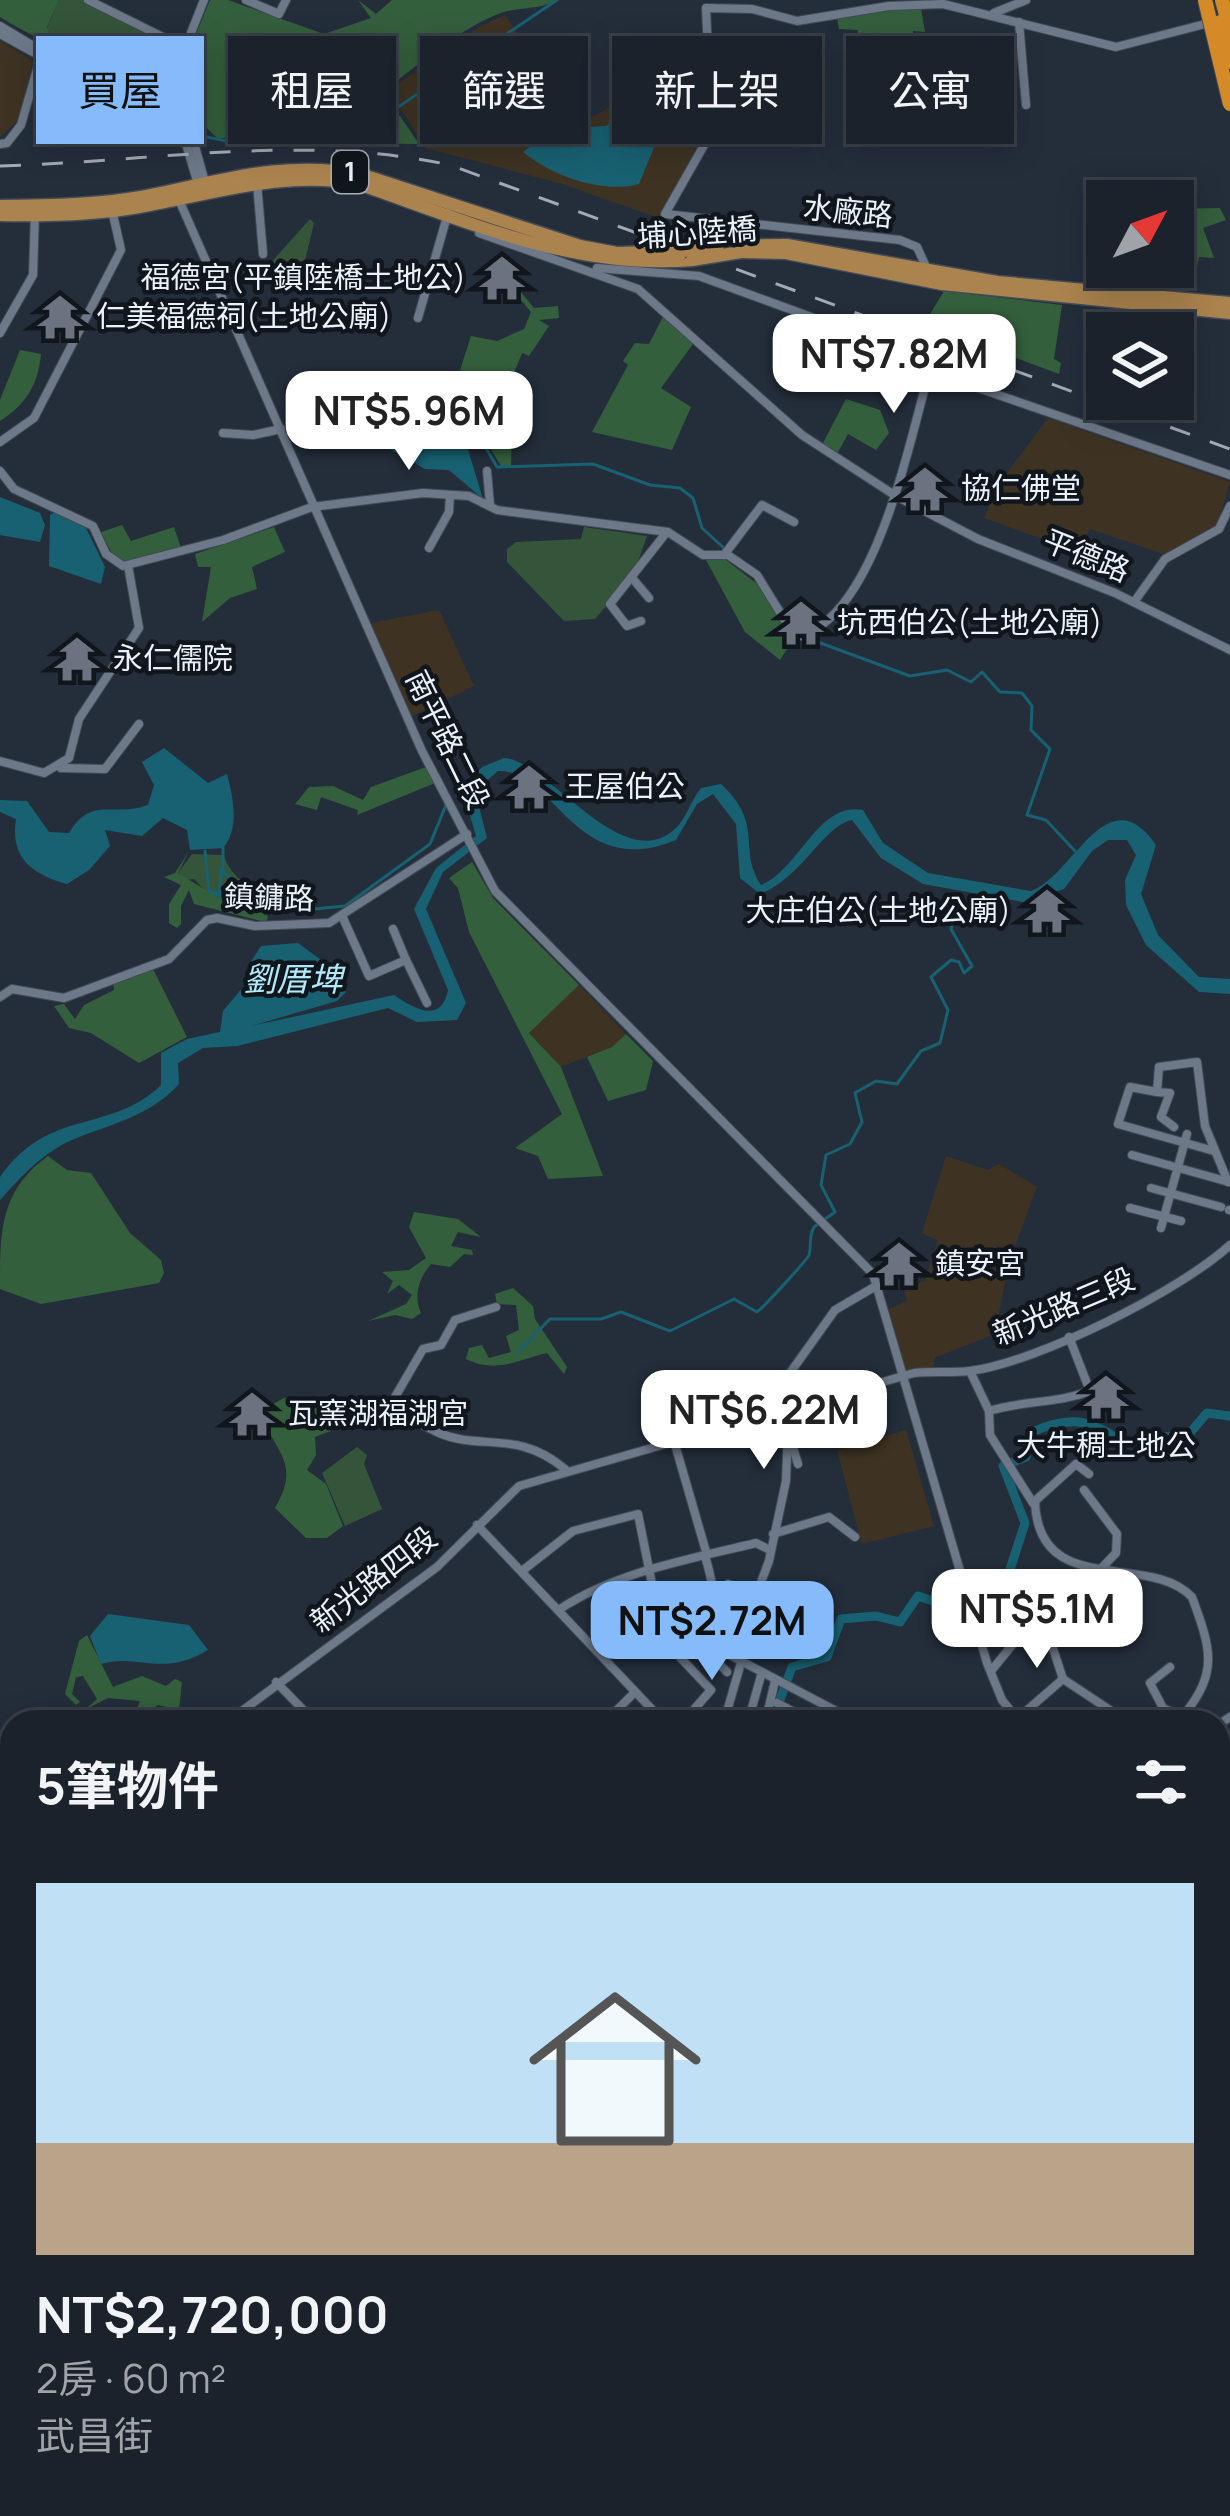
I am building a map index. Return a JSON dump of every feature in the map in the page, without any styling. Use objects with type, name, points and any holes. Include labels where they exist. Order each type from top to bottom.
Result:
[{"type":"highway","points":[[1215,1],[1230,29]]},
{"type":"highway","points":[[1215,1],[1230,62]]},
{"type":"highway","points":[[1215,1],[1230,104]]},
{"type":"main road","points":[[1215,1],[1210,23],[1230,85]]},
{"type":"main road","name":"1","points":[[0,211],[111,206],[202,185],[327,169],[363,175],[449,210]]},
{"type":"main road","name":"1","points":[[202,185],[257,181],[359,184],[449,210]]},
{"type":"main road","name":"埔心陸橋","points":[[449,210],[618,262],[688,255],[786,254],[908,273]]},
{"type":"main road","name":"埔心陸橋","points":[[688,255],[718,246],[787,245],[908,273]]},
{"type":"main road","name":"1","points":[[908,273],[1230,313]]},
{"type":"main road","name":"1","points":[[1202,306],[1230,303]]},
{"type":"street","points":[[88,0],[185,48],[204,0]]},
{"type":"street","points":[[246,0],[284,14],[286,0]]},
{"type":"street","points":[[992,14],[1026,0]]},
{"type":"street","name":"水廠路","points":[[928,277],[917,248],[900,240],[665,214],[706,140],[711,119],[706,8],[752,9],[797,21],[890,6],[944,4],[992,14]]},
{"type":"street","points":[[992,14],[1116,46],[1210,23]]},
{"type":"street","points":[[1018,22],[1026,105]]},
{"type":"street","points":[[0,30],[36,50]]},
{"type":"street","points":[[0,143],[8,143],[21,124],[36,71]]},
{"type":"street","points":[[193,144],[202,185]]},
{"type":"street","points":[[257,181],[263,254]]},
{"type":"street","name":"南平路二段","points":[[177,192],[422,751],[495,892],[873,1274],[991,1672],[1012,1710]]},
{"type":"street","points":[[0,442],[34,418],[121,250],[111,206]]},
{"type":"street","points":[[418,318],[449,210]]},
{"type":"street","name":"平德路","points":[[449,210],[458,225],[587,267],[638,289],[802,435],[896,496],[978,538],[1134,602],[1230,650]]},
{"type":"street","points":[[0,333],[34,275],[35,211]]},
{"type":"street","points":[[587,267],[699,276],[832,325],[836,339],[1230,475]]},
{"type":"street","points":[[725,551],[757,575],[787,624],[804,635],[848,599],[896,496],[929,373]]},
{"type":"street","points":[[223,433],[281,429]]},
{"type":"street","points":[[0,471],[14,489],[93,526],[106,554],[128,565],[223,540],[312,507],[424,493],[470,496],[490,507],[668,532],[703,555],[725,551],[762,505],[794,522]]},
{"type":"street","points":[[487,472],[490,507]]},
{"type":"street","points":[[429,548],[449,512],[450,495]]},
{"type":"street","points":[[1134,602],[1165,559],[1219,529],[1230,506]]},
{"type":"street","points":[[641,621],[627,626],[610,604],[633,579],[643,557],[668,532]]},
{"type":"street","points":[[59,767],[69,758],[80,719],[99,684],[140,628],[128,565]]},
{"type":"street","points":[[633,579],[649,598]]},
{"type":"street","points":[[0,761],[30,773],[59,767],[105,769],[139,724]]},
{"type":"street","name":"鎮鏞路","points":[[0,997],[13,989],[64,998],[169,959],[207,920],[275,926],[343,918],[468,836]]},
{"type":"street","points":[[343,918],[369,976],[406,960]]},
{"type":"street","points":[[393,929],[427,1004]]},
{"type":"street","points":[[1157,1092],[1160,1067],[1197,1062],[1203,1072],[1205,1126],[1229,1182]]},
{"type":"street","points":[[1174,1127],[1162,1117],[1170,1094],[1130,1088],[1118,1124],[1215,1151]]},
{"type":"street","points":[[1163,1223],[1185,1139]]},
{"type":"street","points":[[1132,1155],[1229,1182]]},
{"type":"street","points":[[1151,1188],[1227,1209]]},
{"type":"street","points":[[1130,1208],[1163,1223],[1181,1221]]},
{"type":"street","name":"新光路三段","points":[[903,1376],[970,1371],[1069,1337],[1198,1273],[1230,1246]]},
{"type":"street","points":[[726,1710],[733,1655],[770,1550],[786,1481],[784,1410],[790,1373],[814,1333],[836,1310],[876,1286]]},
{"type":"street","points":[[496,1307],[455,1320],[441,1346],[423,1349],[388,1409],[440,1432],[535,1450],[565,1469]]},
{"type":"street","points":[[989,1411],[1037,1400],[1057,1403],[1090,1391],[1069,1337]]},
{"type":"street","points":[[970,1371],[989,1411],[990,1435],[1034,1504],[1049,1544],[1075,1564],[1186,1590],[1208,1647],[1207,1683],[1193,1710]]},
{"type":"street","name":"新光路四段","points":[[242,1710],[437,1568],[519,1486],[565,1469],[903,1376]]},
{"type":"street","points":[[785,1423],[798,1464]]},
{"type":"street","points":[[674,1441],[716,1597],[709,1617],[676,1651]]},
{"type":"street","points":[[1034,1504],[1076,1464],[1089,1474]]},
{"type":"street","points":[[991,1672],[1022,1634],[1068,1604],[1116,1553],[1119,1540],[1084,1490]]},
{"type":"street","points":[[522,1570],[573,1531],[638,1514],[655,1599],[601,1653]]},
{"type":"street","points":[[773,1534],[829,1517],[855,1537]]},
{"type":"street","points":[[477,1525],[652,1710]]},
{"type":"street","points":[[560,1609],[586,1591],[652,1571],[756,1543],[770,1550]]},
{"type":"street","points":[[720,1620],[728,1584],[754,1592]]},
{"type":"street","points":[[669,1612],[727,1672]]},
{"type":"street","points":[[640,1615],[712,1693],[695,1710]]},
{"type":"street","points":[[1043,1618],[1063,1679],[1109,1710]]},
{"type":"street","points":[[733,1655],[833,1710]]},
{"type":"street","points":[[1168,1710],[1150,1683],[1170,1667]]},
{"type":"street","points":[[751,1710],[762,1672]]},
{"type":"street","points":[[1029,1710],[1063,1679]]},
{"type":"street","points":[[276,1682],[303,1710]]},
{"type":"street","points":[[769,1710],[777,1682]]},
{"type":"street","points":[[617,1710],[635,1692]]},
{"type":"street","points":[[777,1703],[790,1710]]},
{"type":"shaded area","points":[[505,15],[519,36],[466,36]]},
{"type":"shaded area","points":[[0,41],[33,61],[19,119],[0,137]]},
{"type":"shaded area","points":[[420,68],[420,140],[396,101],[396,85]]},
{"type":"shaded area","points":[[612,106],[612,144],[700,144],[662,219],[562,184],[423,144],[588,144],[588,115],[593,117]]},
{"type":"shaded area","points":[[1048,418],[1230,482],[1217,525],[1164,554],[1090,529],[1078,552],[984,518],[998,485]]},
{"type":"shaded area","points":[[439,610],[474,686],[412,716],[371,623]]},
{"type":"shaded area","points":[[579,985],[626,1034],[612,1047],[561,1067],[529,1033]]},
{"type":"shaded area","points":[[946,1156],[988,1170],[999,1164],[1037,1187],[1009,1262],[995,1334],[934,1358],[934,1369],[906,1371],[889,1309],[907,1301],[904,1288],[925,1281],[938,1241],[922,1233]]},
{"type":"shaded area","points":[[906,1430],[934,1526],[862,1544],[837,1450]]},
{"type":"green space","points":[[0,0],[59,0],[47,27],[53,36],[36,36],[0,17]]},
{"type":"green space","points":[[59,0],[82,0],[145,33],[50,36],[47,28]]},
{"type":"green space","points":[[210,0],[228,0],[324,34],[371,18],[358,0],[376,14],[392,0],[557,0],[501,13],[459,36],[420,36],[420,63],[396,81],[396,36],[228,36],[228,137],[218,139],[204,125],[204,36],[195,36]]},
{"type":"green space","points":[[921,8],[925,32],[857,36],[858,30],[839,29],[837,17]]},
{"type":"green space","points":[[400,116],[419,144],[396,144],[396,117]]},
{"type":"green space","points":[[1220,208],[1226,220],[1203,228],[1214,258],[1199,257],[1194,281],[1194,209]]},
{"type":"green space","points":[[310,219],[314,223],[298,290],[289,292],[268,266]]},
{"type":"green space","points":[[515,285],[534,308],[558,306],[559,318],[539,320],[549,326],[529,356],[522,353],[507,391],[482,391],[460,402],[454,389],[471,336],[497,341],[524,329],[531,312],[514,292]]},
{"type":"green space","points":[[944,291],[1062,305],[1054,359],[1061,363],[1059,374],[924,324]]},
{"type":"green space","points":[[663,317],[693,344],[661,388],[691,407],[672,450],[592,432],[628,365],[623,361],[635,343],[649,344]]},
{"type":"green space","points":[[20,350],[41,354],[37,375],[24,401],[0,421],[0,400]]},
{"type":"green space","points":[[846,399],[880,410],[889,433],[876,450],[848,434],[837,454],[822,445]]},
{"type":"green space","points":[[521,402],[530,416],[506,415],[524,425],[524,432],[512,431],[511,467],[501,466],[474,422]]},
{"type":"green space","points":[[122,525],[131,541],[174,527],[181,548],[126,562],[114,558],[101,532]]},
{"type":"green space","points":[[274,527],[285,552],[252,567],[257,589],[230,598],[202,622],[211,567],[198,567],[195,554]]},
{"type":"green space","points":[[584,527],[647,536],[634,573],[595,619],[564,621],[507,562],[507,549],[516,542],[581,539]]},
{"type":"green space","points":[[706,560],[726,560],[765,590],[794,638],[780,660],[745,632]]},
{"type":"green space","points":[[426,767],[435,783],[357,815],[358,810],[321,797],[317,810],[295,804],[309,787],[333,786],[363,800],[371,787]]},
{"type":"green space","points":[[189,851],[178,873],[225,902],[238,890],[268,918],[265,922],[194,904],[189,890],[181,906],[181,924],[177,928],[169,923],[169,904],[181,885],[164,877],[175,873]]},
{"type":"green space","points":[[192,854],[224,855],[233,872],[260,899],[268,918],[238,890],[225,902],[211,897],[194,879],[186,880],[178,873]]},
{"type":"green space","points":[[472,862],[493,898],[579,985],[529,1033],[561,1067],[603,1176],[548,1179],[538,1156],[515,1148],[562,1114],[469,932],[458,888],[449,878]]},
{"type":"green space","points":[[153,969],[187,1037],[139,1063],[91,1033],[69,1028],[54,1006],[64,1004],[75,1019],[84,1005],[114,990],[113,982]]},
{"type":"green space","points":[[626,1034],[653,1061],[646,1090],[608,1101],[587,1057],[612,1047]]},
{"type":"green space","points":[[48,1156],[67,1170],[91,1173],[130,1233],[161,1260],[164,1273],[159,1283],[41,1304],[0,1289],[6,1214],[20,1183]]},
{"type":"green space","points":[[414,1212],[458,1219],[481,1237],[458,1232],[451,1246],[472,1250],[473,1255],[464,1254],[450,1267],[431,1264],[418,1287],[421,1313],[412,1319],[395,1315],[368,1321],[406,1304],[412,1295],[399,1285],[387,1294],[393,1281],[382,1272],[409,1270],[426,1258],[409,1227]]},
{"type":"green space","points":[[513,1288],[533,1306],[535,1319],[567,1367],[564,1374],[547,1353],[497,1366],[466,1359],[469,1348],[482,1345],[489,1358],[511,1352],[506,1336],[519,1330],[516,1305],[497,1304],[495,1294]]},
{"type":"green space","points":[[284,1398],[314,1406],[331,1431],[315,1437],[316,1455],[307,1470],[326,1484],[343,1526],[327,1538],[306,1538],[275,1508],[283,1491],[285,1465],[260,1403],[268,1407]]},
{"type":"green space","points":[[357,1447],[367,1455],[364,1464],[382,1509],[345,1526],[322,1473]]},
{"type":"green space","points":[[87,1635],[113,1687],[142,1676],[166,1686],[175,1679],[182,1682],[179,1710],[158,1705],[137,1710],[140,1701],[108,1698],[86,1709],[97,1699],[83,1676],[76,1677],[72,1694],[80,1702],[76,1705],[65,1694],[79,1641]]},
{"type":"water","points":[[612,122],[612,144],[655,144],[639,184],[610,187],[578,181],[523,152],[534,144],[588,144],[588,127]]},
{"type":"water","points":[[454,420],[460,423],[483,499],[449,470],[425,469],[386,447],[388,432]]},
{"type":"water","points":[[0,497],[40,513],[45,525],[40,542],[0,535]]},
{"type":"water","points":[[55,512],[84,524],[105,567],[101,584],[49,566],[50,515]]},
{"type":"water","points":[[164,748],[208,783],[227,774],[233,822],[223,848],[190,850],[187,830],[163,818],[142,836],[105,830],[110,846],[89,870],[67,884],[26,862],[16,844],[16,819],[0,812],[0,800],[27,801],[49,832],[69,833],[86,814],[148,805],[154,785],[142,762]]},
{"type":"water","name":"劉厝埤","points":[[504,758],[522,764],[610,829],[633,839],[655,840],[676,828],[701,788],[721,784],[747,824],[751,859],[761,885],[775,877],[821,826],[847,810],[863,810],[883,843],[928,873],[1031,891],[1091,836],[1122,820],[1138,826],[1156,845],[1141,894],[1158,935],[1199,977],[1230,979],[1230,994],[1199,992],[1146,945],[1126,905],[1125,880],[1136,855],[1127,840],[1108,840],[1092,851],[1064,889],[1023,902],[923,884],[881,858],[852,820],[831,832],[788,877],[760,894],[740,878],[736,824],[713,794],[697,804],[676,840],[642,849],[614,847],[590,836],[518,775],[498,771],[475,791],[487,838],[443,872],[426,909],[466,1003],[457,1020],[417,1022],[388,1008],[237,1046],[203,1048],[178,1063],[179,1084],[167,1095],[142,1112],[51,1152],[0,1200],[0,1177],[19,1155],[59,1130],[142,1100],[161,1085],[161,1053],[187,1039],[220,1032],[223,1011],[258,969],[250,963],[261,946],[298,943],[325,963],[326,972],[346,992],[337,1001],[251,1026],[394,995],[426,1011],[439,1007],[448,990],[414,909],[436,868],[476,836],[462,788],[482,767]]},
{"type":"water","points":[[108,1614],[189,1625],[208,1650],[164,1664],[101,1664],[90,1636]]},
{"type":"waterway","points":[[204,137],[232,142],[379,120],[557,0]]},
{"type":"waterway","points":[[342,425],[394,428],[468,417],[497,467],[593,464],[650,485],[680,488],[693,498],[702,528],[725,549]]},
{"type":"waterway","points":[[761,576],[785,613]]},
{"type":"waterway","points":[[807,638],[910,676],[947,670],[971,682],[982,672],[1000,692],[1022,693],[1032,706],[1031,730],[1050,749],[1027,815],[1046,820],[1075,851]]},
{"type":"waterway","points":[[223,848],[223,871],[259,909],[272,913],[345,906],[430,844],[446,805]]},
{"type":"waterway","points":[[205,851],[209,891],[223,897],[237,885]]},
{"type":"waterway","points":[[219,895],[222,869]]},
{"type":"waterway","points":[[518,1352],[550,1319],[601,1319],[621,1312],[670,1331],[734,1299],[757,1312],[761,1309],[809,1255],[814,1227],[835,1212],[821,1185],[826,1155],[850,1144],[862,1122],[855,1093],[876,1081],[897,1084],[921,1051],[940,1043],[948,1010],[931,977],[951,960],[959,962],[964,973],[972,966],[951,929],[955,917],[972,906],[996,911],[1004,900]]},
{"type":"waterway","points":[[782,1710],[778,1705],[792,1667],[827,1657],[841,1619],[876,1616],[900,1622],[918,1596],[959,1610],[1006,1582],[1025,1523],[1003,1466],[1026,1457],[1032,1432],[1078,1422],[1122,1442],[1189,1434],[1207,1413],[1230,1416]]},
{"type":"railway","points":[[0,166],[282,150],[338,151],[450,165],[1230,449]]},
{"type":"place","name":"福德宮(平鎮陸橋土地公)","points":[[502,278]]},
{"type":"place","name":"仁美福德祠(土地公廟)","points":[[60,317]]},
{"type":"place","name":"協仁佛堂","points":[[925,489]]},
{"type":"place","name":"坑西伯公(土地公廟)","points":[[801,623]]},
{"type":"place","name":"永仁儒院","points":[[77,659]]},
{"type":"place","name":"王屋伯公","points":[[529,787]]},
{"type":"place","name":"大庄伯公(土地公廟)","points":[[1047,911]]},
{"type":"place","name":"鎮安宮","points":[[899,1264]]},
{"type":"place","name":"大牛稠土地公","points":[[1106,1397]]},
{"type":"place","name":"瓦窯湖福湖宮","points":[[252,1414]]}]
